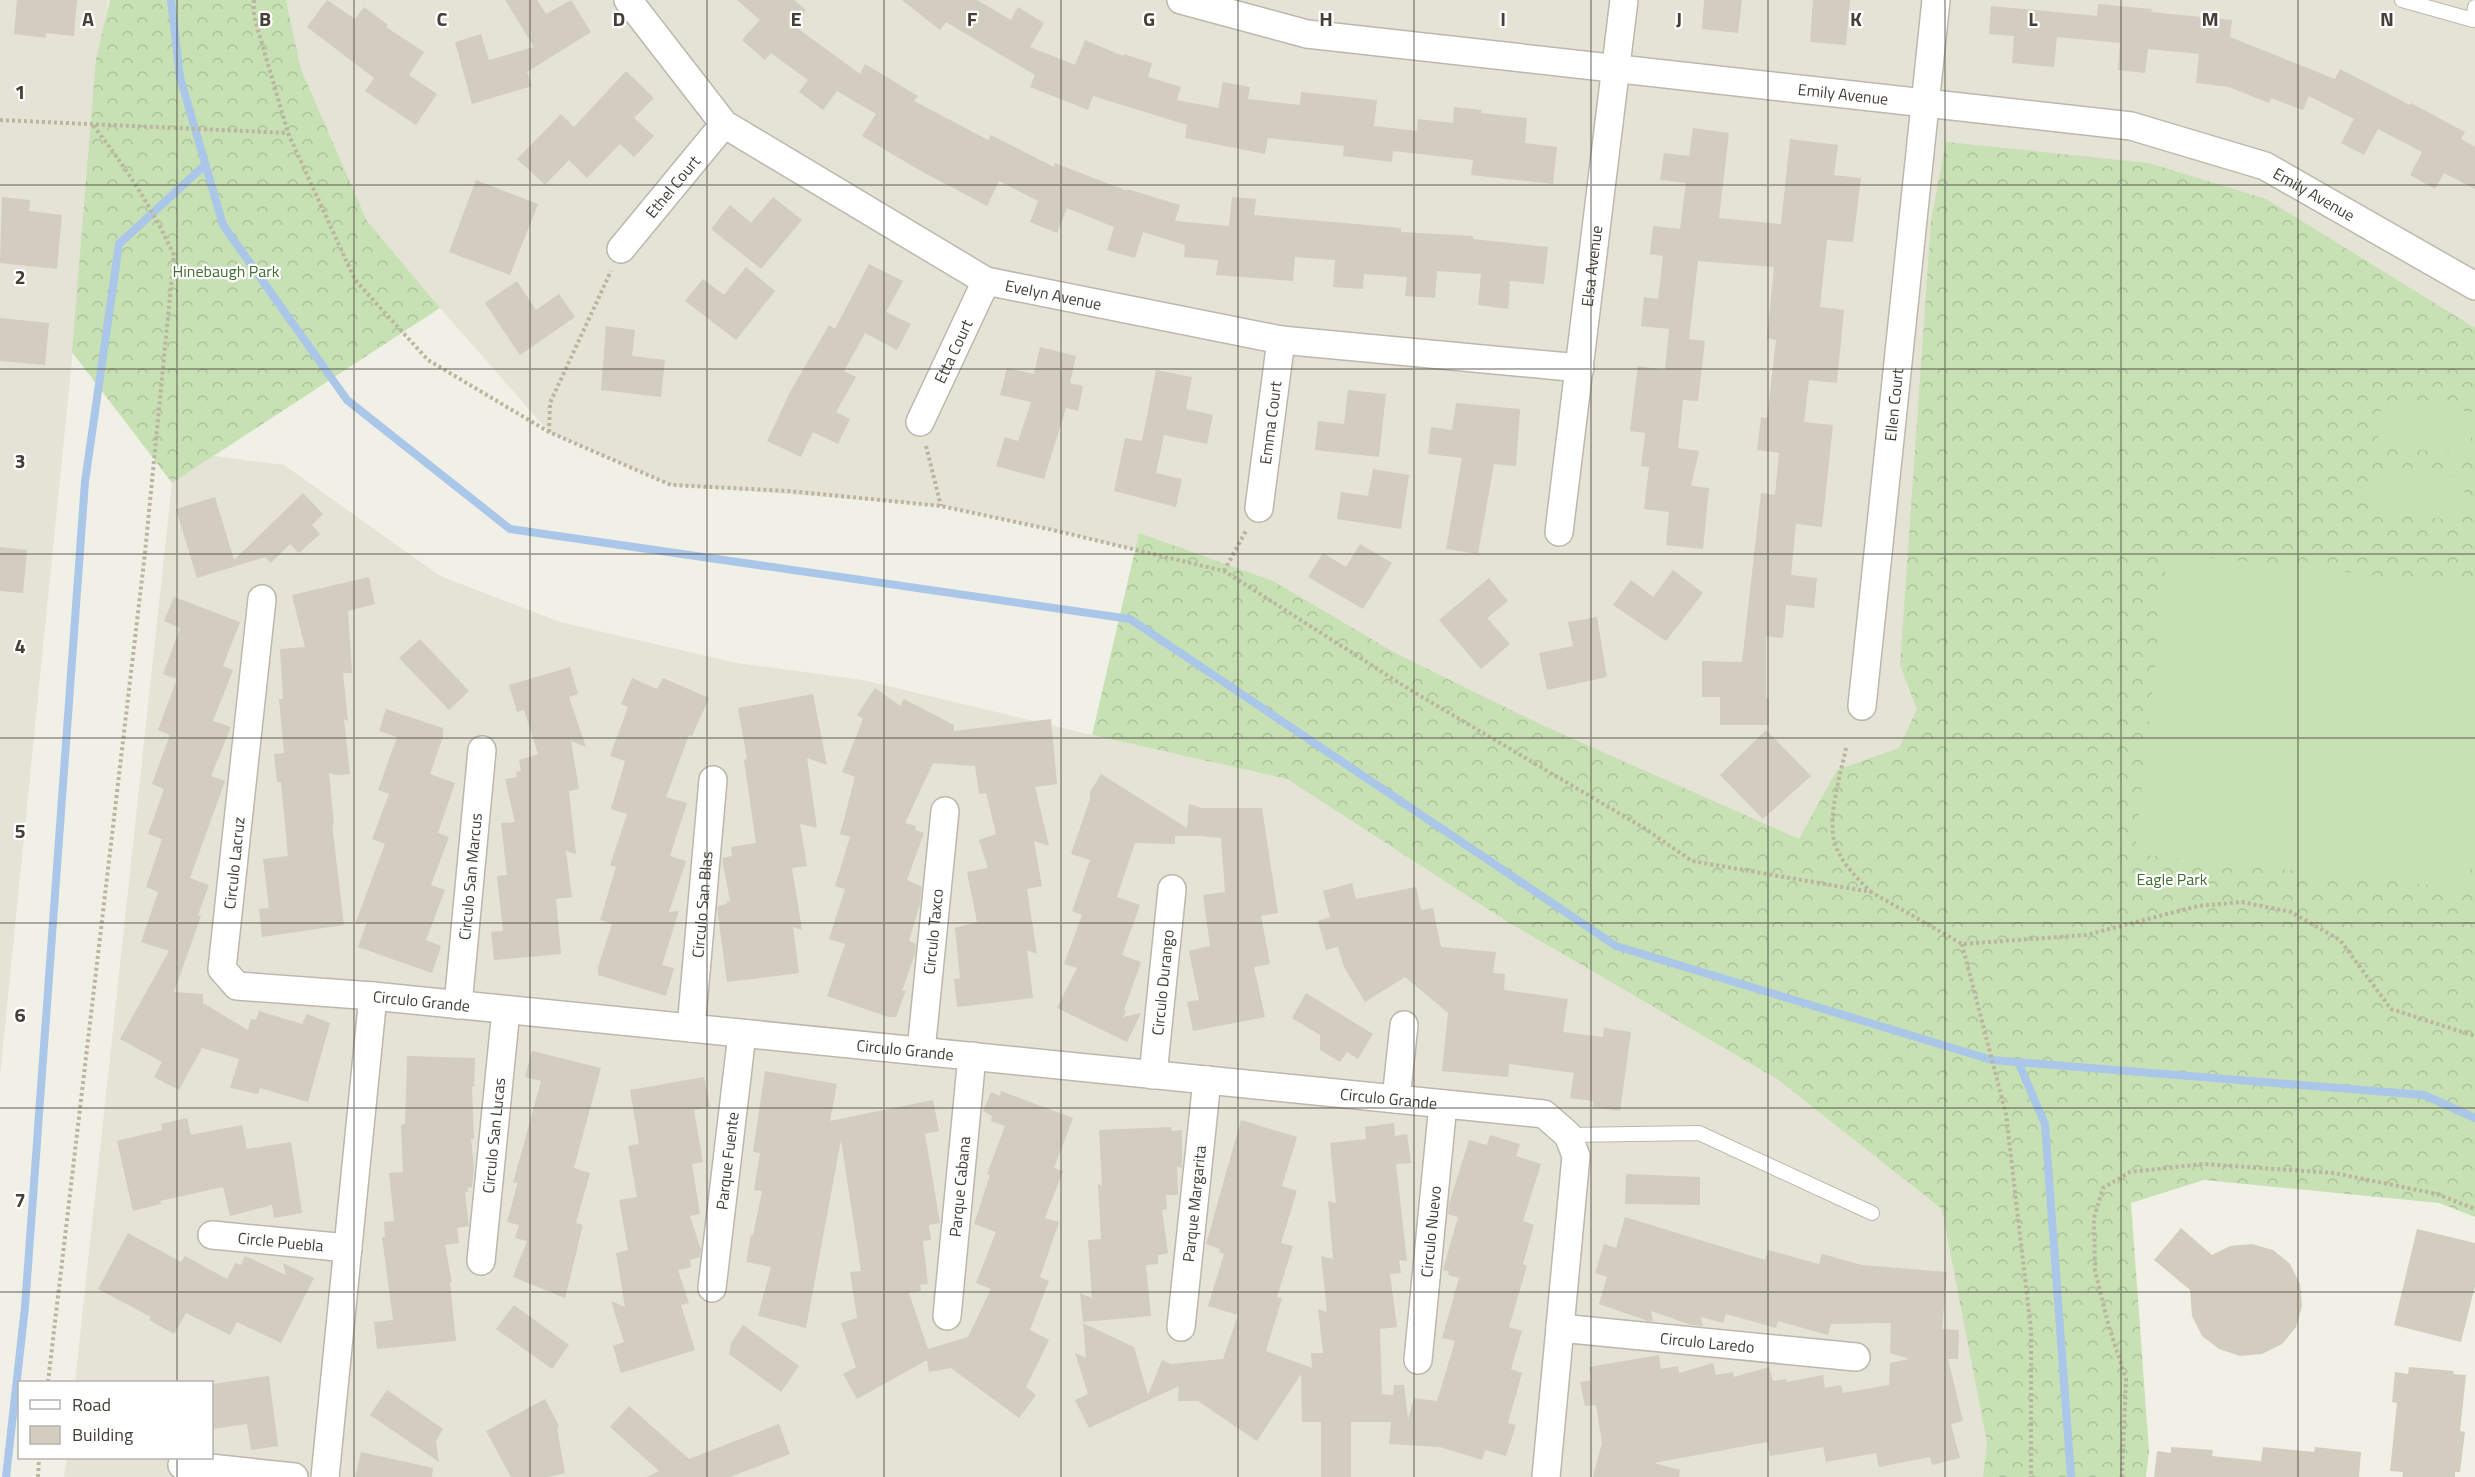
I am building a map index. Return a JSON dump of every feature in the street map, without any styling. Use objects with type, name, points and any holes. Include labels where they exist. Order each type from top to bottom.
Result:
[{"type":"street","name":"Evelyn Avenue","points":[[628,0],[724,124],[986,281],[1281,340],[1580,368]]},
{"type":"street","name":"Emily Avenue","points":[[1181,0],[1307,34],[2131,126],[2265,166],[2475,286]]},
{"type":"street","name":"Elsa Avenue","points":[[1559,532],[1624,0]]},
{"type":"street","name":"Ellen Court","points":[[1862,706],[1936,0]]},
{"type":"street","name":"Ethel Court","points":[[621,249],[724,124]]},
{"type":"street","name":"Etta Court","points":[[920,422],[986,281]]},
{"type":"street","name":"Emma Court","points":[[1259,508],[1281,340]]},
{"type":"street","name":"Circulo Lacruz","points":[[262,599],[222,969],[237,986],[374,996]]},
{"type":"street","name":"Circulo San Marcus","points":[[458,1005],[482,750]]},
{"type":"street","name":"Circulo San Blas","points":[[691,1028],[713,780]]},
{"type":"street","name":"Circulo Taxco","points":[[921,1051],[945,811]]},
{"type":"street","name":"Circulo Durango","points":[[1153,1075],[1172,890]]},
{"type":"street","name":"Circulo Grande","points":[[325,1477],[374,996],[1544,1114],[1568,1135]]},
{"type":"street","name":"Circulo San Lucas","points":[[481,1262],[506,1010]]},
{"type":"street","points":[[1396,1099],[1404,1025]]},
{"type":"street","name":"Parque Fuente","points":[[712,1288],[742,1034]]},
{"type":"street","name":"Parque Cabana","points":[[947,1316],[972,1056]]},
{"type":"street","name":"Parque Margarita","points":[[1182,1327],[1207,1080]]},
{"type":"street","name":"Circulo Nuevo","points":[[1418,1360],[1443,1104]]},
{"type":"street","points":[[1546,1477],[1576,1156],[1568,1135]]},
{"type":"street","name":"Circle Puebla","points":[[212,1235],[348,1248]]},
{"type":"street","name":"Circulo Laredo","points":[[1560,1328],[1856,1358]]},
{"type":"street","points":[[182,1465],[294,1477]]},
{"type":"lane","points":[[2402,0],[2473,20],[2475,7]]},
{"type":"lane","points":[[1568,1135],[1699,1133],[1872,1213]]},
{"type":"path","points":[[254,0],[254,16],[288,133],[355,280],[428,360],[549,432],[671,485],[789,491],[941,506],[1224,571],[1412,691],[1644,828],[1692,861],[1871,892]]},
{"type":"path","points":[[0,120],[288,133]]},
{"type":"path","points":[[48,1381],[145,553],[174,255],[154,212],[92,124]]},
{"type":"path","points":[[549,432],[550,403],[621,249]]},
{"type":"path","points":[[920,422],[941,506]]},
{"type":"path","points":[[1224,571],[1259,508]]},
{"type":"path","points":[[1846,748],[1834,805],[1834,839],[1848,868],[1871,892],[1962,944],[2086,935],[2198,906],[2242,902],[2291,912],[2340,940],[2391,1009],[2475,1036]]},
{"type":"path","points":[[1962,944],[2007,1114],[2031,1330],[2031,1477]]},
{"type":"path","points":[[2122,1477],[2126,1379],[2109,1327],[2095,1271],[2094,1218],[2103,1188],[2130,1172],[2203,1164],[2334,1173],[2437,1194],[2475,1209]]},
{"type":"path","points":[[38,1477],[39,1459]]},
{"type":"shaded area","points":[[0,0],[108,0],[0,1076]]},
{"type":"shaded area","points":[[286,0],[2475,0],[2475,1036],[1962,944],[1224,571],[941,506],[671,485],[549,432],[367,221],[301,69]]},
{"type":"shaded area","points":[[214,456],[284,465],[440,576],[560,622],[737,663],[863,680],[1287,779],[1506,921],[1777,1079],[1943,1209],[1987,1443],[1983,1477],[64,1477],[67,1459],[213,1459],[213,1381],[75,1381],[172,483]]},
{"type":"green space","name":"Hinebaugh Park","points":[[110,0],[286,0],[301,69],[367,221],[440,308],[172,483],[72,352],[96,59]]},
{"type":"green space","name":"Eagle Park","points":[[1946,142],[2149,163],[2266,199],[2475,328],[2475,1217],[2439,1203],[2204,1180],[2131,1203],[2149,1451],[2146,1477],[1983,1477],[1987,1443],[1942,1209],[1777,1079],[1506,921],[1287,779],[1092,735],[1139,533],[1273,581],[1395,653],[1544,726],[1799,839],[1837,770],[1899,748],[1917,709],[1900,665],[1931,221]]},
{"type":"green space","points":[[2382,403],[2474,412],[2469,456],[2377,445]]},
{"type":"green space","points":[[2375,468],[2466,478],[2461,521],[2370,511]]},
{"type":"green space","points":[[2167,553],[2475,586],[2475,824],[2468,889],[2135,854]]},
{"type":"building","points":[[17,0],[77,0],[74,36],[46,33],[46,38],[14,34]]},
{"type":"building","points":[[327,0],[355,19],[364,7],[388,25],[386,27],[424,52],[409,75],[437,94],[416,125],[365,91],[374,78],[307,27]]},
{"type":"building","points":[[505,0],[537,0],[546,14],[571,0],[591,32],[527,72],[532,86],[472,104],[455,42],[481,34],[489,60],[534,47]]},
{"type":"building","points":[[737,0],[794,0],[806,10],[793,25],[860,74],[865,64],[918,96],[914,101],[988,140],[991,135],[1054,167],[1055,163],[1127,191],[1127,189],[1180,205],[1175,221],[1229,226],[1232,197],[1256,199],[1254,215],[1401,228],[1401,232],[1473,236],[1473,239],[1548,247],[1544,284],[1510,281],[1508,309],[1478,305],[1481,274],[1437,271],[1435,298],[1405,296],[1407,277],[1364,274],[1363,289],[1333,287],[1335,260],[1295,257],[1293,281],[1216,275],[1218,260],[1184,257],[1185,245],[1143,232],[1135,258],[1107,250],[1114,227],[1067,208],[1057,233],[1030,222],[1038,201],[999,181],[987,206],[919,170],[862,136],[876,114],[837,91],[823,110],[799,92],[808,80],[771,53],[765,60],[742,40],[760,20]]},
{"type":"building","points":[[902,0],[977,0],[1011,20],[1018,7],[1044,23],[1030,47],[1075,65],[1085,40],[1123,56],[1124,54],[1152,63],[1148,77],[1181,87],[1177,100],[1218,108],[1223,82],[1250,87],[1248,99],[1300,105],[1301,92],[1377,100],[1374,126],[1417,131],[1418,119],[1453,123],[1454,107],[1482,110],[1481,113],[1527,118],[1525,143],[1557,147],[1553,184],[1471,175],[1473,160],[1393,151],[1392,162],[1343,156],[1344,146],[1268,138],[1265,154],[1185,138],[1187,125],[1093,96],[1088,110],[1030,87],[1035,75],[946,22],[940,30]]},
{"type":"building","points":[[1704,0],[1742,0],[1738,33],[1702,29]]},
{"type":"building","points":[[1813,0],[1850,0],[1846,45],[1810,42]]},
{"type":"building","points":[[2098,4],[2232,20],[2230,37],[2335,79],[2340,69],[2410,105],[2411,103],[2465,132],[2461,139],[2475,147],[2475,189],[2444,173],[2435,189],[2410,175],[2422,152],[2378,129],[2364,155],[2341,143],[2354,119],[2309,96],[2303,110],[2271,98],[2269,103],[2229,87],[2196,83],[2199,54],[2148,49],[2145,73],[2118,70],[2120,43],[2057,37],[2054,67],[2012,63],[2014,36],[1989,34],[1991,6],[2097,16]]},
{"type":"building","points":[[626,71],[654,98],[634,118],[654,136],[634,157],[620,144],[587,178],[569,160],[545,185],[517,159],[561,114],[574,127]]},
{"type":"building","points":[[1693,128],[1729,133],[1719,218],[1781,224],[1790,139],[1838,145],[1834,175],[1861,178],[1853,242],[1827,240],[1820,307],[1844,310],[1837,383],[1809,380],[1804,422],[1833,425],[1822,527],[1796,524],[1791,575],[1817,578],[1814,608],[1786,605],[1783,638],[1766,636],[1766,698],[1769,698],[1769,725],[1720,725],[1720,697],[1702,697],[1702,661],[1742,662],[1761,493],[1775,495],[1779,453],[1757,450],[1761,417],[1767,418],[1776,340],[1767,338],[1774,267],[1698,261],[1689,339],[1705,341],[1698,401],[1683,400],[1678,448],[1699,451],[1691,486],[1709,488],[1703,549],[1666,545],[1669,512],[1644,509],[1649,467],[1641,466],[1645,433],[1630,431],[1638,366],[1665,370],[1669,329],[1641,326],[1644,297],[1658,299],[1663,256],[1650,254],[1653,226],[1680,229],[1686,183],[1660,180],[1664,153],[1689,156]]},
{"type":"building","points":[[476,180],[538,204],[510,275],[449,252]]},
{"type":"building","points":[[2,197],[30,200],[29,211],[62,215],[57,269],[0,263]]},
{"type":"building","points":[[773,197],[802,220],[761,269],[711,229],[730,205],[751,223]]},
{"type":"building","points":[[869,264],[903,281],[886,312],[911,324],[897,350],[865,333],[844,371],[856,377],[836,412],[850,419],[838,444],[813,432],[801,457],[767,441],[790,392],[829,325],[835,329]]},
{"type":"building","points":[[746,267],[775,291],[736,340],[685,301],[703,279],[724,295]]},
{"type":"building","points":[[517,281],[536,310],[559,294],[575,317],[520,355],[485,303]]},
{"type":"building","points":[[0,318],[49,323],[45,365],[0,361]]},
{"type":"building","points":[[606,326],[635,330],[632,356],[665,360],[661,397],[601,390]]},
{"type":"building","points":[[1040,347],[1076,356],[1070,383],[1083,386],[1078,411],[1066,408],[1044,479],[996,466],[1005,437],[1018,441],[1031,402],[1000,395],[1007,368],[1034,374]]},
{"type":"building","points":[[1156,370],[1192,377],[1186,409],[1213,415],[1207,444],[1164,435],[1156,473],[1182,479],[1176,507],[1114,491],[1125,438],[1142,441]]},
{"type":"building","points":[[1348,390],[1386,394],[1379,457],[1315,450],[1318,421],[1344,424]]},
{"type":"building","points":[[1456,403],[1520,409],[1516,466],[1494,464],[1478,554],[1446,549],[1462,458],[1428,454],[1431,427],[1452,430]]},
{"type":"building","points":[[1373,469],[1409,475],[1401,529],[1337,519],[1341,492],[1368,496]]},
{"type":"building","points":[[303,493],[323,514],[312,525],[320,534],[299,553],[290,544],[271,563],[265,557],[197,578],[176,509],[215,497],[234,560]]},
{"type":"building","points":[[1360,544],[1392,563],[1363,609],[1308,577],[1323,553],[1346,567]]},
{"type":"building","points":[[0,547],[27,550],[23,593],[0,591]]},
{"type":"building","points":[[1673,570],[1703,593],[1666,641],[1613,605],[1631,580],[1653,597]]},
{"type":"building","points":[[369,577],[375,604],[348,611],[352,673],[343,673],[348,721],[344,719],[350,774],[329,773],[334,825],[332,824],[344,925],[262,937],[259,909],[269,908],[263,859],[288,856],[281,782],[277,782],[274,754],[284,753],[279,699],[283,699],[280,649],[305,647],[292,595]]},
{"type":"building","points":[[1489,578],[1508,601],[1487,618],[1510,644],[1481,669],[1439,620]]},
{"type":"building","points":[[174,597],[240,622],[223,666],[233,670],[213,721],[231,727],[211,776],[225,781],[190,878],[209,885],[198,915],[201,916],[174,992],[203,994],[203,1003],[248,1030],[251,1019],[256,1020],[259,1011],[302,1024],[307,1014],[330,1023],[308,1102],[260,1088],[258,1094],[230,1088],[239,1059],[202,1048],[179,1090],[154,1077],[162,1062],[120,1039],[169,951],[141,942],[158,892],[146,887],[162,839],[148,834],[164,789],[152,784],[170,735],[158,730],[177,679],[163,674],[180,628],[164,621]]},
{"type":"building","points":[[1597,617],[1607,677],[1547,690],[1539,653],[1573,646],[1568,622]]},
{"type":"building","points":[[420,639],[469,691],[449,710],[399,658]]},
{"type":"building","points":[[570,667],[578,694],[569,697],[586,747],[571,741],[579,789],[569,791],[576,854],[566,851],[572,897],[556,899],[561,954],[494,960],[491,932],[503,931],[497,876],[507,875],[501,823],[515,822],[505,779],[517,777],[516,772],[521,771],[519,760],[538,754],[524,710],[517,712],[509,685]]},
{"type":"building","points":[[632,678],[657,689],[663,678],[709,698],[692,736],[689,735],[666,797],[687,803],[670,856],[686,861],[669,912],[679,911],[662,965],[674,968],[666,996],[598,975],[598,967],[612,924],[600,920],[616,867],[610,865],[627,814],[611,809],[625,761],[610,756],[628,707],[621,704]]},
{"type":"building","points":[[875,688],[900,706],[904,699],[954,725],[954,731],[1051,719],[1057,784],[1035,787],[1049,846],[1034,841],[1042,886],[1027,889],[1037,954],[1027,950],[1033,998],[957,1007],[954,979],[960,978],[955,928],[977,922],[967,872],[988,868],[979,840],[996,834],[986,793],[979,794],[975,766],[933,763],[905,823],[916,826],[915,830],[924,833],[907,880],[922,887],[920,904],[909,941],[916,944],[915,954],[896,1017],[888,1017],[827,996],[845,944],[829,939],[845,889],[835,886],[850,837],[840,834],[855,777],[842,772],[863,719],[857,715]]},
{"type":"building","points":[[813,694],[827,765],[807,758],[817,828],[800,824],[807,866],[792,868],[802,930],[793,927],[799,973],[727,982],[717,908],[730,901],[722,858],[732,856],[731,847],[756,843],[744,760],[747,759],[738,708]]},
{"type":"building","points":[[386,709],[443,728],[443,737],[430,774],[455,783],[438,833],[449,837],[431,885],[445,890],[426,940],[441,946],[432,973],[358,947],[367,922],[355,924],[385,844],[372,839],[389,794],[378,790],[397,737],[379,731]]},
{"type":"building","points":[[1766,730],[1811,776],[1763,819],[1720,775]]},
{"type":"building","points":[[1101,774],[1187,828],[1189,804],[1202,808],[1262,808],[1278,913],[1261,916],[1270,964],[1254,967],[1265,1017],[1193,1031],[1187,1002],[1199,1000],[1189,951],[1210,946],[1203,895],[1225,892],[1221,838],[1199,836],[1175,836],[1175,844],[1135,843],[1117,897],[1140,905],[1122,955],[1141,962],[1123,1017],[1141,1013],[1127,1042],[1057,1008],[1077,968],[1064,964],[1082,915],[1072,911],[1090,860],[1071,854],[1090,799],[1090,792]]},
{"type":"building","points":[[1352,883],[1356,899],[1416,887],[1421,910],[1433,908],[1441,947],[1496,952],[1493,973],[1505,974],[1504,990],[1568,999],[1563,1032],[1603,1037],[1604,1028],[1631,1032],[1620,1111],[1593,1107],[1593,1101],[1570,1098],[1574,1073],[1509,1064],[1508,1077],[1442,1071],[1448,1013],[1405,977],[1365,1002],[1344,967],[1338,947],[1326,950],[1318,921],[1330,917],[1323,891]]},
{"type":"building","points":[[1306,993],[1373,1034],[1358,1059],[1347,1052],[1340,1062],[1320,1050],[1320,1035],[1292,1018]]},
{"type":"building","points":[[532,1051],[601,1068],[574,1168],[590,1173],[576,1223],[583,1225],[565,1298],[513,1277],[527,1241],[515,1238],[519,1225],[507,1222],[518,1182],[513,1183],[541,1081],[525,1077]]},
{"type":"building","points":[[407,1056],[475,1058],[474,1087],[472,1086],[474,1139],[471,1139],[474,1167],[472,1187],[465,1192],[469,1226],[457,1228],[459,1243],[445,1245],[452,1282],[450,1283],[456,1341],[377,1349],[374,1322],[393,1320],[382,1237],[385,1237],[384,1222],[394,1221],[389,1173],[403,1172],[401,1125],[405,1124]]},
{"type":"building","points":[[765,1071],[837,1084],[830,1121],[933,1100],[939,1131],[925,1134],[940,1223],[929,1225],[931,1240],[923,1241],[928,1284],[920,1285],[921,1291],[909,1293],[928,1349],[968,1337],[991,1289],[976,1283],[996,1232],[974,1224],[990,1175],[987,1174],[1005,1126],[991,1121],[992,1116],[983,1111],[991,1092],[1000,1096],[1001,1091],[1073,1118],[1054,1168],[1063,1171],[1045,1218],[1059,1222],[1040,1277],[1049,1281],[1030,1330],[1049,1340],[1026,1387],[1036,1395],[1019,1418],[951,1368],[929,1372],[927,1360],[857,1399],[843,1374],[856,1367],[841,1323],[857,1318],[850,1272],[861,1271],[841,1140],[806,1328],[758,1316],[771,1267],[746,1262],[762,1191],[754,1190],[760,1153],[753,1152]]},
{"type":"building","points":[[704,1077],[710,1107],[694,1110],[703,1162],[692,1164],[700,1214],[690,1216],[701,1250],[700,1257],[690,1260],[691,1267],[678,1270],[689,1303],[681,1305],[695,1350],[621,1373],[613,1346],[624,1342],[611,1301],[625,1307],[616,1253],[628,1250],[619,1200],[637,1197],[628,1146],[639,1144],[630,1090]]},
{"type":"building","points":[[187,1118],[191,1135],[242,1125],[247,1149],[291,1142],[302,1213],[274,1218],[272,1205],[230,1216],[223,1187],[160,1201],[161,1204],[133,1211],[117,1141],[162,1130],[161,1124]]},
{"type":"building","points":[[1241,1120],[1297,1137],[1282,1186],[1297,1191],[1281,1243],[1293,1246],[1277,1297],[1282,1298],[1266,1351],[1312,1368],[1311,1353],[1323,1353],[1318,1309],[1327,1312],[1321,1256],[1333,1259],[1328,1201],[1336,1203],[1330,1143],[1366,1139],[1365,1127],[1394,1123],[1395,1136],[1407,1134],[1411,1163],[1396,1164],[1407,1261],[1399,1260],[1401,1273],[1390,1274],[1397,1327],[1380,1329],[1382,1394],[1393,1395],[1394,1385],[1404,1385],[1408,1419],[1414,1398],[1437,1401],[1455,1341],[1442,1338],[1459,1278],[1448,1275],[1449,1271],[1443,1270],[1458,1217],[1448,1214],[1449,1204],[1469,1140],[1487,1145],[1490,1135],[1520,1144],[1516,1156],[1541,1164],[1523,1221],[1534,1225],[1523,1264],[1527,1266],[1509,1327],[1522,1331],[1511,1369],[1522,1373],[1508,1423],[1516,1425],[1506,1456],[1485,1450],[1482,1460],[1440,1447],[1389,1444],[1391,1422],[1351,1422],[1351,1477],[1321,1477],[1321,1422],[1302,1422],[1301,1374],[1257,1441],[1198,1401],[1178,1401],[1179,1386],[1089,1428],[1075,1400],[1088,1394],[1075,1353],[1086,1358],[1083,1323],[1134,1347],[1148,1395],[1162,1360],[1171,1364],[1223,1359],[1238,1315],[1208,1306],[1224,1254],[1219,1252],[1220,1249],[1206,1244]]},
{"type":"building","points":[[1171,1127],[1172,1131],[1182,1130],[1182,1168],[1177,1166],[1178,1195],[1166,1195],[1167,1209],[1162,1210],[1168,1253],[1158,1255],[1158,1264],[1146,1265],[1151,1316],[1083,1322],[1080,1293],[1092,1298],[1088,1240],[1101,1239],[1098,1184],[1102,1186],[1099,1130]]},
{"type":"building","points":[[1626,1174],[1700,1177],[1700,1205],[1625,1204]]},
{"type":"building","points":[[1625,1217],[1765,1260],[1768,1250],[1819,1264],[1822,1254],[1862,1265],[1947,1272],[1942,1329],[1959,1330],[1958,1359],[1948,1359],[1963,1421],[1951,1424],[1960,1458],[1932,1465],[1930,1457],[1879,1467],[1876,1453],[1826,1462],[1823,1447],[1770,1456],[1767,1442],[1654,1463],[1680,1470],[1679,1477],[1593,1477],[1602,1443],[1596,1405],[1585,1406],[1580,1382],[1591,1380],[1589,1367],[1659,1355],[1661,1369],[1678,1366],[1679,1373],[1713,1363],[1716,1375],[1733,1372],[1734,1377],[1769,1367],[1773,1381],[1786,1379],[1787,1382],[1823,1375],[1825,1388],[1841,1385],[1843,1393],[1889,1385],[1890,1363],[1909,1359],[1890,1353],[1891,1323],[1831,1324],[1828,1335],[1778,1321],[1776,1328],[1726,1314],[1723,1323],[1701,1317],[1703,1326],[1691,1325],[1651,1311],[1653,1321],[1648,1321],[1599,1304],[1607,1277],[1595,1273],[1604,1244],[1616,1248]]},
{"type":"building","points":[[2181,1228],[2212,1255],[2230,1246],[2252,1244],[2273,1250],[2290,1264],[2300,1284],[2302,1306],[2296,1327],[2282,1344],[2262,1354],[2240,1356],[2219,1349],[2202,1336],[2192,1316],[2190,1290],[2154,1260]]},
{"type":"building","points":[[2417,1229],[2475,1243],[2475,1286],[2461,1342],[2394,1325]]},
{"type":"building","points":[[128,1233],[181,1262],[185,1256],[227,1279],[235,1263],[241,1265],[245,1256],[286,1275],[283,1263],[314,1278],[281,1343],[237,1322],[230,1335],[186,1313],[174,1334],[149,1320],[151,1317],[98,1289]]},
{"type":"building","points":[[514,1305],[569,1345],[552,1369],[496,1329]]},
{"type":"building","points":[[743,1325],[799,1366],[781,1392],[729,1354],[731,1343]]},
{"type":"building","points":[[2409,1367],[2454,1371],[2453,1374],[2466,1375],[2460,1431],[2465,1432],[2460,1472],[2455,1472],[2455,1477],[2402,1477],[2403,1472],[2390,1471],[2397,1403],[2392,1402],[2395,1372],[2408,1374]]},
{"type":"building","points":[[269,1376],[278,1446],[251,1450],[247,1424],[213,1429],[213,1384]]},
{"type":"building","points":[[387,1390],[443,1429],[436,1441],[439,1462],[370,1415]]},
{"type":"building","points":[[545,1399],[559,1426],[557,1428],[565,1473],[547,1477],[511,1477],[486,1431]]},
{"type":"building","points":[[629,1406],[689,1459],[779,1424],[790,1454],[730,1477],[647,1477],[659,1471],[610,1427]]},
{"type":"building","points":[[2171,1447],[2213,1450],[2212,1456],[2261,1461],[2263,1447],[2314,1452],[2315,1447],[2361,1452],[2359,1477],[2154,1477],[2157,1451],[2171,1453]]},
{"type":"building","points":[[361,1452],[433,1468],[432,1477],[355,1477]]},
{"type":"waterway","points":[[171,0],[180,77],[223,225],[347,400],[510,529],[1130,619],[1616,946],[1992,1060],[2424,1095],[2475,1118]]},
{"type":"waterway","points":[[6,1477],[25,1307],[85,482],[119,244],[205,165]]},
{"type":"waterway","points":[[2019,1064],[2045,1124],[2071,1477]]}]
